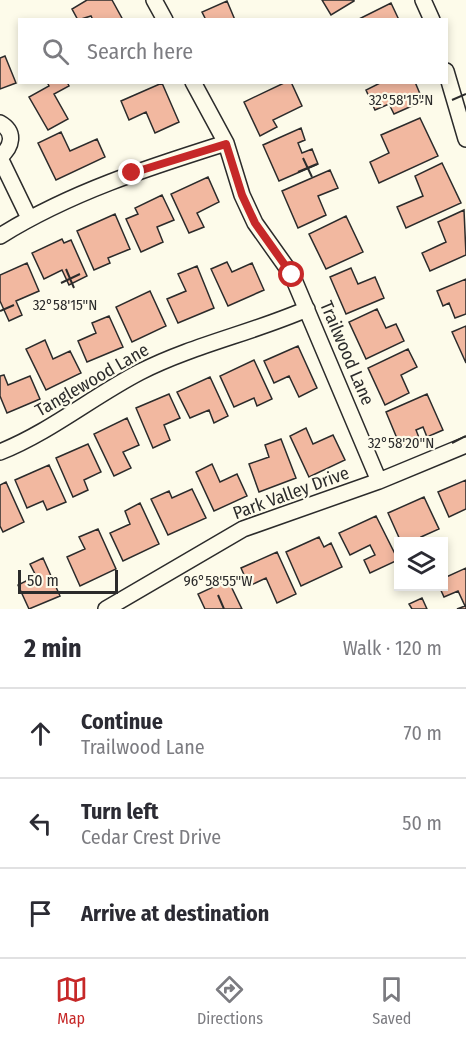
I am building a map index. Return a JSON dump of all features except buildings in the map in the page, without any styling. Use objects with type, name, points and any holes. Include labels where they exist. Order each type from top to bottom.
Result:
[{"type":"street","points":[[154,0],[164,18]]},
{"type":"street","points":[[164,18],[166,0]]},
{"type":"street","points":[[423,0],[431,18]]},
{"type":"street","points":[[448,75],[466,139]]},
{"type":"street","name":"Trailwood Lane","points":[[194,84],[226,144],[242,195],[255,223],[292,275],[379,481]]},
{"type":"street","points":[[0,123],[6,127],[11,138],[9,149],[0,157],[29,218]]},
{"type":"street","points":[[0,237],[29,218],[115,179],[226,144]]},
{"type":"street","name":"Tanglewood Lane","points":[[0,452],[51,427],[141,372],[201,346],[276,322],[307,309]]},
{"type":"street","name":"Park Valley Drive","points":[[106,609],[243,530],[379,481],[466,445]]},
{"type":"route","points":[[132,173],[226,144],[242,195],[255,223],[292,275]]}]
